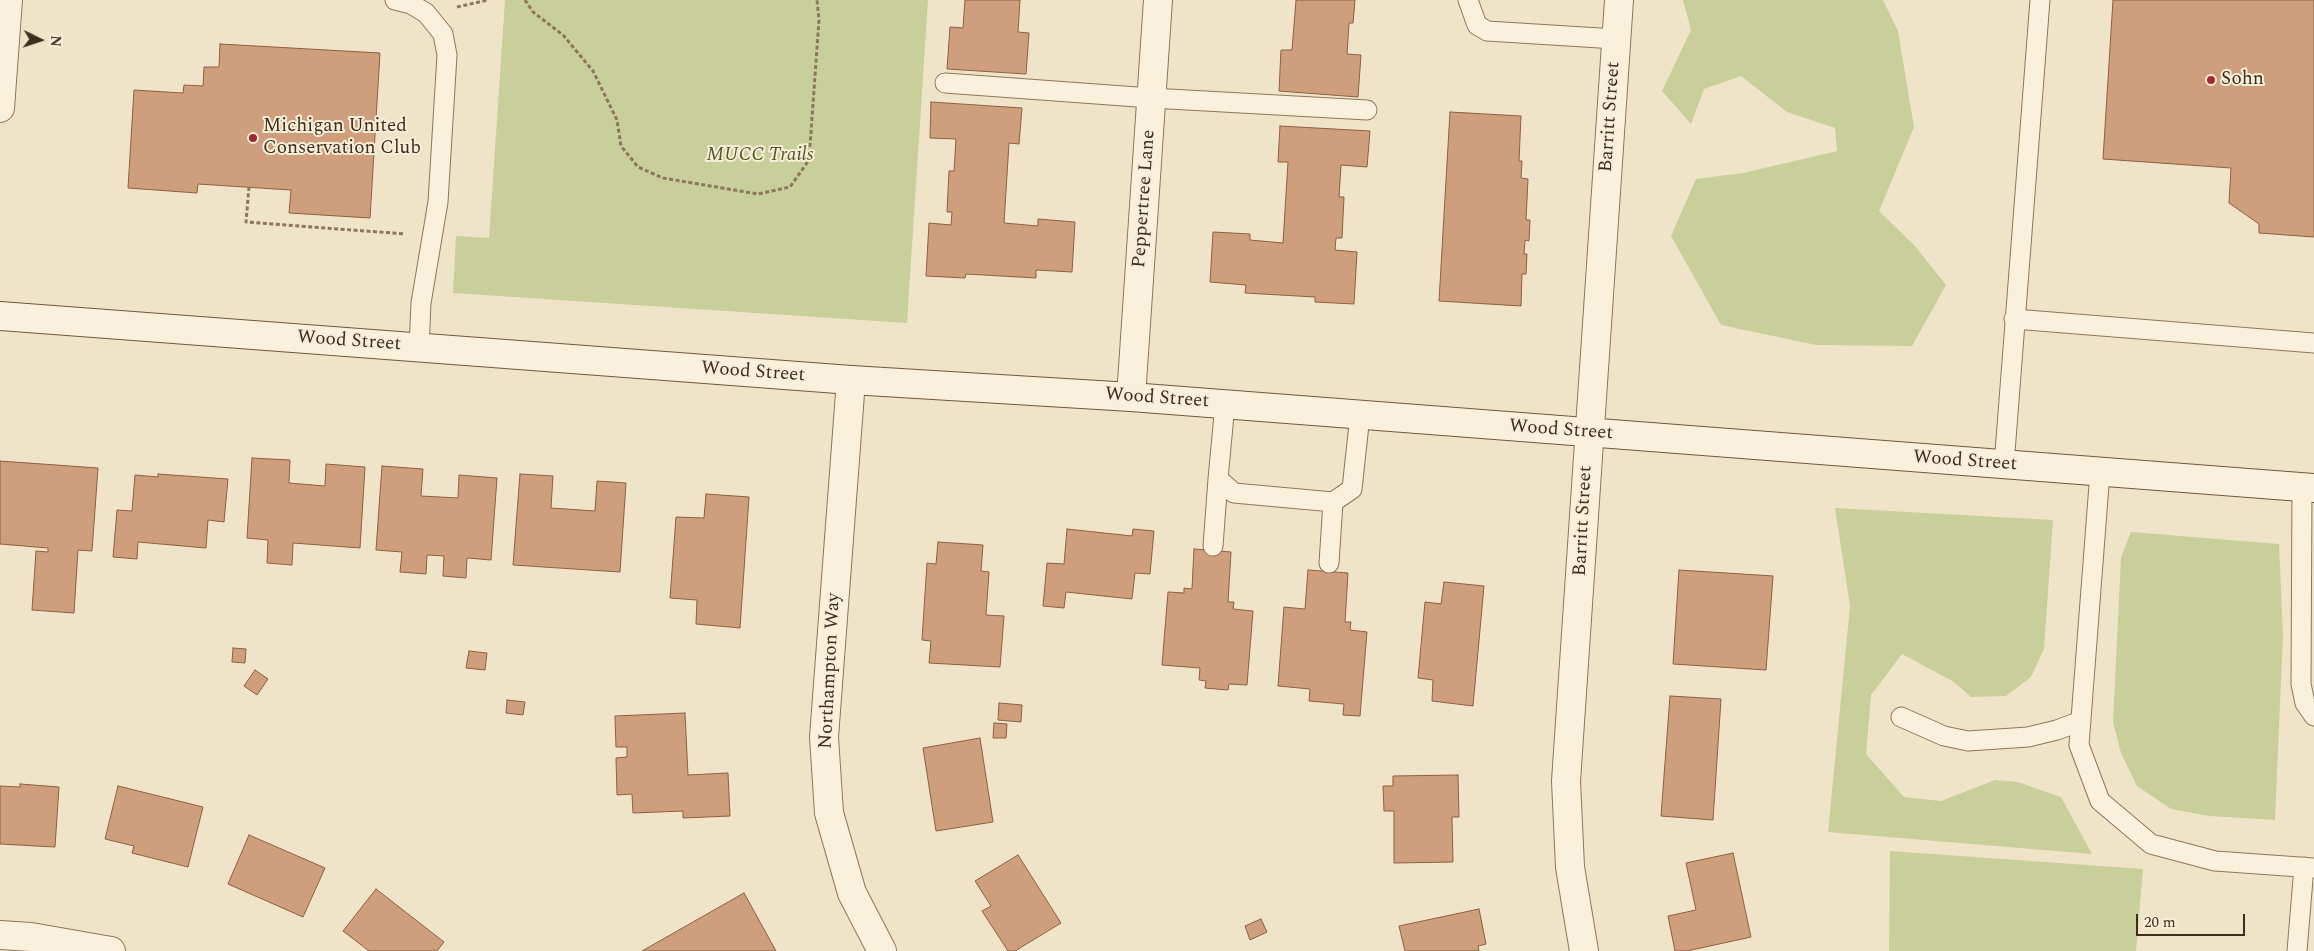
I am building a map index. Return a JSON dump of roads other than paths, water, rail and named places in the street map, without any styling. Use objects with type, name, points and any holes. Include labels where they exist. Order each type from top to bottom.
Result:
[{"type":"street","points":[[0,108],[8,0]]},
{"type":"street","name":"Peppertree Lane","points":[[1131,397],[1158,0]]},
{"type":"street","name":"Barritt Street","points":[[1584,951],[1570,866],[1566,781],[1619,0]]},
{"type":"street","name":"Wood Street","points":[[0,316],[851,380],[1225,404],[1590,434],[2308,488]]},
{"type":"street","name":"Northampton Way","points":[[851,380],[824,737],[829,813],[852,893],[882,951]]},
{"type":"street","points":[[0,935],[31,937],[111,951]]},
{"type":"lane","points":[[396,0],[411,4],[426,13],[443,34],[447,55],[438,202],[422,302],[419,348]]},
{"type":"lane","points":[[1468,0],[1477,25],[1487,31],[1616,39]]},
{"type":"lane","points":[[2004,465],[2040,0]]},
{"type":"lane","points":[[945,82],[1151,98],[1367,110]]},
{"type":"lane","points":[[2014,319],[2314,343]]},
{"type":"lane","points":[[1213,546],[1225,404]]},
{"type":"lane","points":[[1218,479],[1234,493],[1333,502],[1352,489],[1360,415]]},
{"type":"lane","points":[[2100,472],[2079,745],[2100,801],[2152,844],[2215,861],[2309,867],[2297,951]]},
{"type":"lane","points":[[2308,488],[2301,684],[2305,702],[2314,716]]},
{"type":"lane","points":[[1329,564],[1333,502]]},
{"type":"lane","points":[[1901,717],[1944,736],[1968,741],[2028,737],[2057,730],[2081,721]]},
{"type":"place","name":"Sohn","points":[[2211,80]]},
{"type":"place","name":"Michigan United Conservation Club","points":[[253,138]]},
{"type":"park label","name":"MUCC Trails","points":[[760,156]]}]
